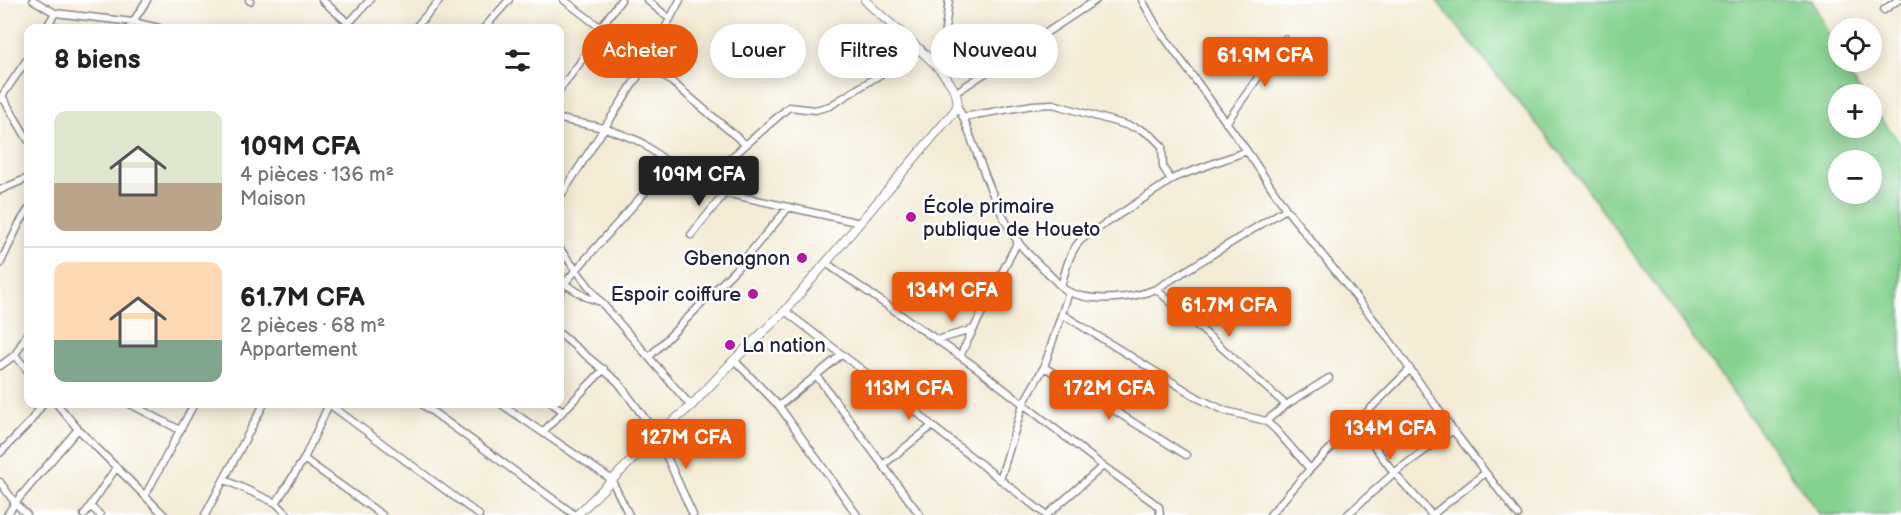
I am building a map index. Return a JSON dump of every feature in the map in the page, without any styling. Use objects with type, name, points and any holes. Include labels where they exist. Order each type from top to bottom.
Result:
[{"type":"street","points":[[33,0],[55,13],[125,24]]},
{"type":"street","points":[[132,24],[147,0]]},
{"type":"street","points":[[322,0],[349,24]]},
{"type":"street","points":[[352,24],[370,0]]},
{"type":"street","points":[[419,24],[440,0]]},
{"type":"street","points":[[488,24],[509,0]]},
{"type":"street","points":[[564,0],[595,24]]},
{"type":"street","points":[[603,24],[621,0]]},
{"type":"street","points":[[647,0],[670,19]]},
{"type":"street","points":[[667,24],[680,0]]},
{"type":"street","points":[[865,0],[931,60]]},
{"type":"street","points":[[946,24],[949,0]]},
{"type":"street","points":[[955,93],[1096,0]]},
{"type":"street","points":[[1142,0],[1157,27],[1286,209],[1386,335],[1453,430],[1518,515]]},
{"type":"street","points":[[1884,10],[1898,0]]},
{"type":"street","points":[[48,24],[55,13]]},
{"type":"street","points":[[1226,123],[1285,39]]},
{"type":"street","points":[[701,184],[789,107],[815,110],[830,106],[921,50]]},
{"type":"street","points":[[564,84],[582,59]]},
{"type":"street","points":[[24,64],[1,98],[24,134]]},
{"type":"street","points":[[564,191],[637,78]]},
{"type":"street","points":[[666,78],[745,144]]},
{"type":"street","points":[[947,78],[998,203],[1018,241],[1034,260],[1069,292],[1101,298],[1141,296],[1286,209]]},
{"type":"street","points":[[963,117],[1033,105],[1053,104],[1140,129],[1160,143],[1163,149],[1163,167],[1171,180]]},
{"type":"street","points":[[428,408],[576,515],[657,435],[691,406],[785,311],[957,106]]},
{"type":"street","points":[[564,120],[604,128],[640,142],[701,184],[725,193],[860,223]]},
{"type":"street","points":[[1061,286],[1076,245],[1171,180],[1247,151]]},
{"type":"street","points":[[564,281],[670,164]]},
{"type":"street","points":[[0,190],[24,180]]},
{"type":"street","points":[[692,235],[725,193]]},
{"type":"street","points":[[649,357],[735,270],[789,207]]},
{"type":"street","points":[[0,264],[24,216]]},
{"type":"street","points":[[960,356],[1018,241]]},
{"type":"street","points":[[564,254],[601,302],[614,314],[691,406]]},
{"type":"street","points":[[826,263],[960,356],[1159,507],[1160,515]]},
{"type":"street","points":[[564,284],[586,297],[601,302]]},
{"type":"street","points":[[1156,289],[1286,405]]},
{"type":"street","points":[[1000,480],[1023,404],[1044,367],[1069,292]]},
{"type":"street","points":[[785,311],[916,411],[1046,515],[1103,466]]},
{"type":"street","points":[[1062,314],[1200,399],[1226,411],[1266,421],[1310,469]]},
{"type":"street","points":[[937,340],[974,329]]},
{"type":"street","points":[[564,337],[618,382],[657,435],[693,515]]},
{"type":"street","points":[[0,366],[15,356],[24,339]]},
{"type":"street","points":[[779,406],[840,355]]},
{"type":"street","points":[[15,356],[24,366]]},
{"type":"street","points":[[734,360],[779,406],[857,515]]},
{"type":"street","points":[[1044,367],[1186,455]]},
{"type":"street","points":[[543,432],[604,369]]},
{"type":"street","points":[[1270,515],[1310,469],[1410,369]]},
{"type":"street","points":[[816,375],[920,515]]},
{"type":"street","points":[[1266,421],[1286,405],[1329,378]]},
{"type":"street","points":[[0,453],[40,408]]},
{"type":"street","points":[[60,408],[78,429],[164,515]]},
{"type":"street","points":[[138,408],[180,430]]},
{"type":"street","points":[[145,496],[192,408]]},
{"type":"street","points":[[205,515],[262,408]]},
{"type":"street","points":[[276,503],[304,459],[327,408]]},
{"type":"street","points":[[334,408],[479,515]]},
{"type":"street","points":[[507,408],[611,479],[629,515]]},
{"type":"street","points":[[560,408],[564,411]]},
{"type":"street","points":[[1357,422],[1394,473],[1432,515],[1485,473]]},
{"type":"street","points":[[883,465],[932,426]]},
{"type":"street","points":[[7,515],[78,429]]},
{"type":"street","points":[[1347,515],[1394,473],[1453,430]]},
{"type":"street","points":[[304,459],[382,515]]},
{"type":"street","points":[[84,515],[116,468]]},
{"type":"street","points":[[225,480],[276,503],[288,515]]},
{"type":"street","points":[[0,482],[27,515]]},
{"type":"street","points":[[91,507],[100,515]]},
{"type":"green space","points":[[1436,0],[1812,0],[1828,33],[1828,72],[1847,72],[1855,84],[1828,84],[1828,138],[1882,138],[1882,120],[1901,144],[1901,515],[1820,515],[1566,160]]},
{"type":"place","name":"École primaire publique de Houeto","points":[[911,217]]},
{"type":"place","name":"Gbenagnon","points":[[802,258]]},
{"type":"place","name":"Espoir coiffure","points":[[753,294]]},
{"type":"place","name":"La nation","points":[[730,345]]}]
